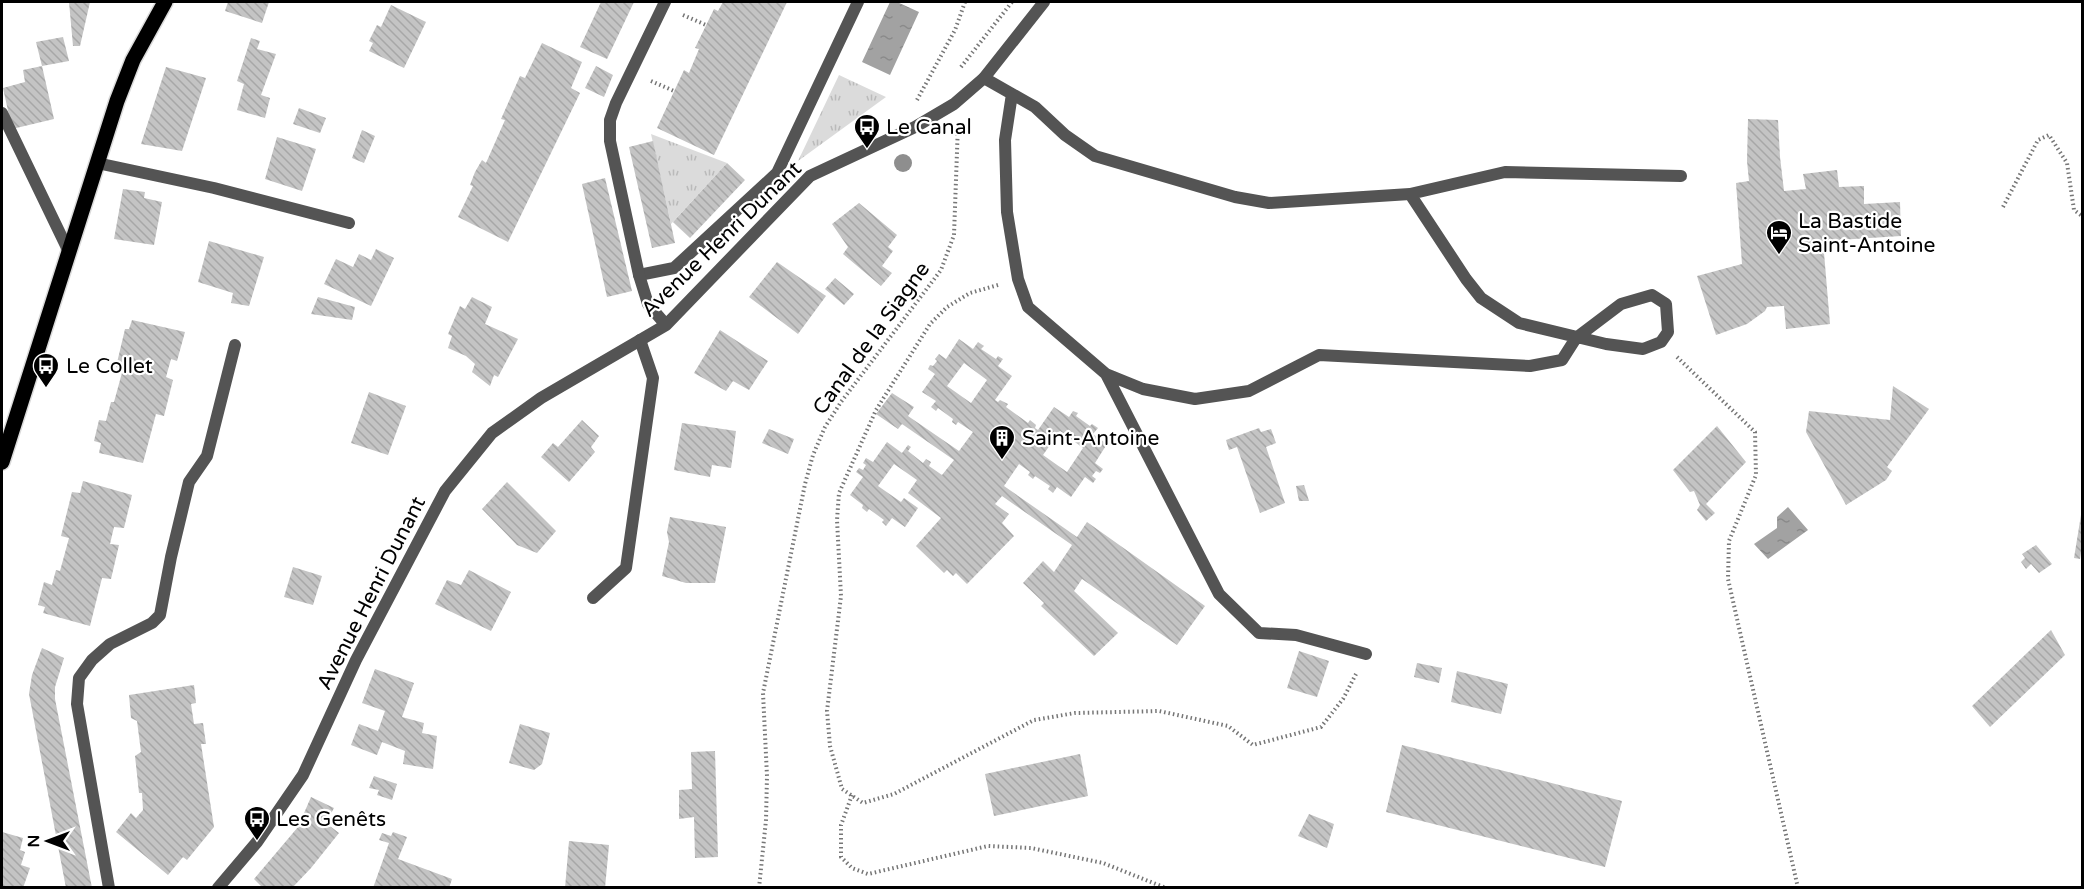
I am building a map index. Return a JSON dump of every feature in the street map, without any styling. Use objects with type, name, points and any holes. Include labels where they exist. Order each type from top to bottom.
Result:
[{"type":"main road","points":[[2,462],[117,101],[133,60],[165,2]]},
{"type":"street","points":[[665,2],[616,103],[610,120],[610,141],[639,275],[648,304],[666,325]]},
{"type":"street","points":[[639,275],[674,268],[777,173],[858,2]]},
{"type":"street","name":"Avenue Henri Dunant","points":[[218,888],[257,842],[303,775],[356,660],[445,490],[492,434],[541,398],[666,325],[810,176],[902,133],[954,104],[984,78],[1044,2]]},
{"type":"street","points":[[984,78],[1035,107],[1065,135],[1095,156],[1235,197],[1269,202],[1410,194],[1505,172],[1681,176]]},
{"type":"street","points":[[1012,94],[1005,140],[1007,212],[1018,279],[1028,307],[1106,374],[1143,389],[1195,399],[1249,391],[1318,355],[1530,366],[1562,360],[1576,338],[1621,304],[1652,295],[1666,304],[1668,332],[1661,342],[1643,349],[1576,338],[1519,323],[1481,298],[1410,194]]},
{"type":"street","points":[[2,113],[69,252]]},
{"type":"street","points":[[97,163],[214,188],[349,223]]},
{"type":"street","points":[[593,598],[626,568],[653,378],[640,340]]},
{"type":"street","points":[[109,888],[77,704],[79,678],[92,660],[110,644],[152,623],[160,615],[189,482],[207,456],[234,345]]},
{"type":"street","points":[[1106,374],[1219,594],[1259,633],[1296,635],[1366,654]]},
{"type":"path","points":[[902,133],[922,88],[955,30],[965,2]]},
{"type":"path","points":[[959,69],[1012,2]]},
{"type":"path","name":"Canal de la Siagne","points":[[759,888],[766,820],[767,776],[763,693],[805,484],[813,455],[825,427],[841,402],[941,270],[950,251],[954,235],[959,129],[954,104]]},
{"type":"path","points":[[2003,207],[2038,140],[2049,135],[2067,163],[2074,210],[2082,216]]},
{"type":"path","points":[[1018,279],[970,293],[946,307],[930,324],[876,410],[839,493],[837,520],[841,596],[827,711],[830,746],[842,789],[863,803],[894,794],[1034,720],[1075,713],[1159,711],[1228,726],[1253,745],[1321,727],[1343,699],[1366,654]]},
{"type":"path","points":[[1661,342],[1755,432],[1756,475],[1730,541],[1728,579],[1798,888]]},
{"type":"path","points":[[852,795],[841,825],[841,856],[852,868],[868,874],[988,846],[1031,848],[1103,863],[1166,888]]},
{"type":"green space","points":[[839,75],[886,97],[798,161]]},
{"type":"green space","points":[[651,134],[727,163],[671,224]]},
{"type":"water","points":[[890,2],[897,2],[919,12],[890,75],[862,62]]},
{"type":"water","points":[[1788,507],[1808,530],[1768,559],[1754,544],[1777,528],[1777,517]]},
{"type":"building","points":[[69,2],[90,2],[80,46],[73,46]]},
{"type":"building","points":[[228,2],[269,2],[262,23],[225,11]]},
{"type":"building","points":[[601,2],[634,2],[607,59],[580,47]]},
{"type":"building","points":[[723,2],[787,2],[714,155],[657,128],[684,70],[689,73],[699,49],[695,48],[714,9],[718,11]]},
{"type":"building","points":[[391,5],[426,22],[404,68],[369,51],[373,43],[369,41],[377,25],[381,27]]},
{"type":"building","points":[[63,37],[69,61],[42,66],[36,42]]},
{"type":"building","points":[[251,38],[260,41],[257,49],[276,54],[261,95],[270,98],[265,118],[237,110],[244,84],[237,81]]},
{"type":"building","points":[[542,43],[582,62],[571,88],[580,93],[508,242],[458,217],[473,186],[470,185],[475,172],[482,160],[486,163],[505,120],[501,119],[520,76],[525,78]]},
{"type":"building","points":[[42,66],[54,119],[12,129],[3,88],[25,82],[23,70]]},
{"type":"building","points":[[596,66],[613,75],[604,97],[585,88]]},
{"type":"building","points":[[166,67],[206,78],[182,151],[141,144]]},
{"type":"building","points":[[299,108],[326,118],[320,133],[293,124]]},
{"type":"building","points":[[1748,119],[1778,120],[1784,191],[1806,189],[1803,174],[1837,170],[1839,187],[1864,186],[1864,204],[1900,202],[1901,236],[1823,241],[1830,324],[1786,329],[1784,306],[1767,307],[1747,324],[1716,335],[1697,276],[1742,264],[1736,183],[1749,181]]},
{"type":"building","points":[[362,130],[375,136],[364,163],[352,158]]},
{"type":"building","points":[[277,137],[316,149],[302,191],[265,179]]},
{"type":"building","points":[[653,141],[675,243],[652,248],[629,147]]},
{"type":"building","points":[[727,163],[745,180],[690,238],[673,222]]},
{"type":"building","points":[[605,178],[632,291],[607,297],[582,184]]},
{"type":"building","points":[[123,189],[145,192],[144,198],[162,202],[154,245],[114,239]]},
{"type":"building","points":[[859,203],[897,235],[888,247],[893,251],[882,266],[892,273],[881,286],[843,254],[848,247],[832,224]]},
{"type":"building","points":[[209,241],[264,257],[249,306],[231,303],[233,293],[198,282]]},
{"type":"building","points":[[376,249],[394,258],[371,306],[324,284],[336,259],[353,267],[359,254],[371,260]]},
{"type":"building","points":[[777,262],[826,296],[798,334],[749,297]]},
{"type":"building","points":[[835,278],[854,294],[844,305],[825,289]]},
{"type":"building","points":[[318,297],[355,307],[352,320],[311,314]]},
{"type":"building","points":[[472,297],[492,307],[485,324],[518,339],[498,377],[494,375],[490,386],[472,372],[475,364],[466,356],[448,348],[452,336],[448,334],[460,306],[465,309]]},
{"type":"building","points":[[132,320],[185,332],[177,361],[171,359],[166,377],[173,380],[164,416],[156,414],[143,463],[99,453],[101,443],[94,441],[99,420],[106,421],[111,402],[114,402],[123,369],[116,367],[125,329],[129,329]]},
{"type":"building","points":[[720,330],[768,361],[749,390],[733,381],[726,391],[694,373]]},
{"type":"building","name":"Saint-Antoine","points":[[959,339],[973,349],[978,342],[984,346],[981,349],[996,359],[998,356],[1003,359],[998,366],[1012,376],[995,400],[1008,404],[1006,407],[1028,423],[1030,420],[1038,430],[1054,407],[1069,417],[1073,411],[1078,413],[1076,416],[1090,426],[1092,424],[1098,428],[1093,434],[1107,444],[1095,463],[1103,469],[1100,473],[1096,471],[1092,476],[1096,479],[1093,483],[1085,477],[1071,497],[1057,487],[1053,493],[1048,489],[1050,486],[1035,476],[1033,479],[1028,475],[1030,472],[1019,464],[1004,486],[1077,537],[1087,522],[1205,606],[1177,645],[1082,579],[1074,591],[1118,633],[1094,656],[1041,606],[1044,603],[1023,583],[1043,561],[1054,572],[1072,545],[1002,496],[995,504],[1009,514],[1002,523],[1014,536],[967,584],[956,573],[953,576],[947,570],[944,573],[916,546],[941,518],[908,493],[917,480],[894,464],[878,486],[901,502],[904,498],[918,508],[905,527],[892,518],[886,526],[882,522],[884,520],[869,509],[867,512],[862,508],[863,505],[850,495],[863,477],[856,472],[859,468],[863,470],[866,458],[873,462],[887,442],[902,453],[908,445],[911,447],[908,451],[923,463],[926,459],[931,462],[929,466],[942,475],[954,460],[902,424],[898,429],[876,414],[892,393],[914,407],[908,416],[959,451],[973,432],[958,422],[956,425],[952,422],[953,419],[938,408],[936,411],[931,407],[936,401],[922,392],[935,374],[928,369],[930,365],[933,366],[939,354],[946,359]],"holes":[[[964,363],[987,380],[971,403],[947,386]],[[1060,431],[1083,448],[1067,472],[1043,455]]]},
{"type":"building","points":[[1893,386],[1929,409],[1887,467],[1892,471],[1886,480],[1846,505],[1806,432],[1809,411],[1890,420]]},
{"type":"building","points":[[369,392],[406,406],[388,455],[351,443]]},
{"type":"building","points":[[582,420],[599,436],[591,447],[595,452],[569,482],[541,457],[553,443],[558,447]]},
{"type":"building","points":[[682,423],[736,431],[731,468],[712,465],[710,477],[674,470]]},
{"type":"building","points":[[1717,426],[1746,462],[1706,504],[1715,513],[1706,521],[1697,510],[1700,505],[1694,491],[1690,492],[1673,470]]},
{"type":"building","points":[[1259,428],[1261,432],[1271,429],[1276,443],[1266,447],[1285,503],[1260,513],[1237,447],[1229,450],[1226,440]]},
{"type":"building","points":[[769,429],[794,439],[788,454],[762,443]]},
{"type":"building","points":[[83,481],[132,495],[124,528],[114,527],[110,544],[119,545],[111,579],[102,578],[90,626],[43,613],[45,607],[38,605],[44,582],[52,585],[56,570],[60,571],[69,538],[61,536],[72,492],[80,493]]},
{"type":"building","points":[[507,482],[556,531],[537,553],[517,545],[482,509]]},
{"type":"building","points":[[1304,485],[1309,501],[1299,501],[1296,486]]},
{"type":"building","points":[[2081,515],[2082,546],[2080,559],[2074,558]]},
{"type":"building","points":[[670,517],[726,527],[715,583],[686,583],[662,576],[669,542],[667,532]]},
{"type":"building","points":[[2036,545],[2052,564],[2039,573],[2031,564],[2026,569],[2021,562],[2025,558],[2022,554]]},
{"type":"building","points":[[293,567],[322,576],[313,605],[284,597]]},
{"type":"building","points":[[469,570],[511,592],[491,631],[435,604],[447,580],[461,585]]},
{"type":"building","points":[[2051,630],[2065,655],[1990,727],[1972,706]]},
{"type":"building","points":[[42,648],[64,658],[55,687],[55,699],[92,888],[66,888],[29,694],[32,675]]},
{"type":"building","points":[[1299,651],[1329,661],[1317,697],[1287,688]]},
{"type":"building","points":[[1417,663],[1442,668],[1439,683],[1414,677]]},
{"type":"building","points":[[375,669],[414,683],[402,717],[424,723],[422,733],[437,736],[433,769],[403,764],[405,751],[382,742],[377,755],[351,745],[359,724],[378,731],[385,711],[362,703]]},
{"type":"building","points":[[1457,671],[1508,684],[1501,714],[1451,702]]},
{"type":"building","points":[[194,685],[196,703],[191,704],[194,724],[203,723],[206,744],[201,744],[214,827],[187,860],[183,857],[168,875],[116,832],[131,813],[136,818],[143,810],[135,756],[141,752],[137,721],[131,718],[129,695]]},
{"type":"building","points":[[520,724],[550,733],[542,764],[534,770],[509,763]]},
{"type":"building","points":[[1402,745],[1622,801],[1605,867],[1386,812]]},
{"type":"building","points":[[715,751],[718,857],[695,858],[694,817],[679,819],[679,790],[692,789],[691,752]]},
{"type":"building","points":[[1080,754],[1088,796],[994,816],[985,774]]},
{"type":"building","points":[[374,776],[397,784],[392,800],[377,795],[379,790],[369,788]]},
{"type":"building","points":[[311,797],[334,808],[326,823],[339,833],[292,888],[263,888],[254,879],[298,827]]},
{"type":"building","points":[[1309,814],[1334,824],[1327,848],[1298,836]]},
{"type":"building","points":[[2,832],[23,838],[20,850],[25,852],[21,865],[30,868],[23,888],[2,888]]},
{"type":"building","points":[[393,832],[407,837],[398,859],[452,879],[449,888],[373,888],[389,843],[379,840],[382,833],[391,836]]},
{"type":"building","points":[[569,841],[609,845],[605,888],[565,888]]},
{"type":"place","name":"Le Canal","points":[[867,150]]},
{"type":"place","name":"La Bastide Saint-Antoine","points":[[1779,256]]},
{"type":"place","name":"Le Collet","points":[[46,389]]},
{"type":"place","name":"Saint-Antoine","points":[[1002,461]]},
{"type":"place","name":"Les Genêts","points":[[257,842]]}]
